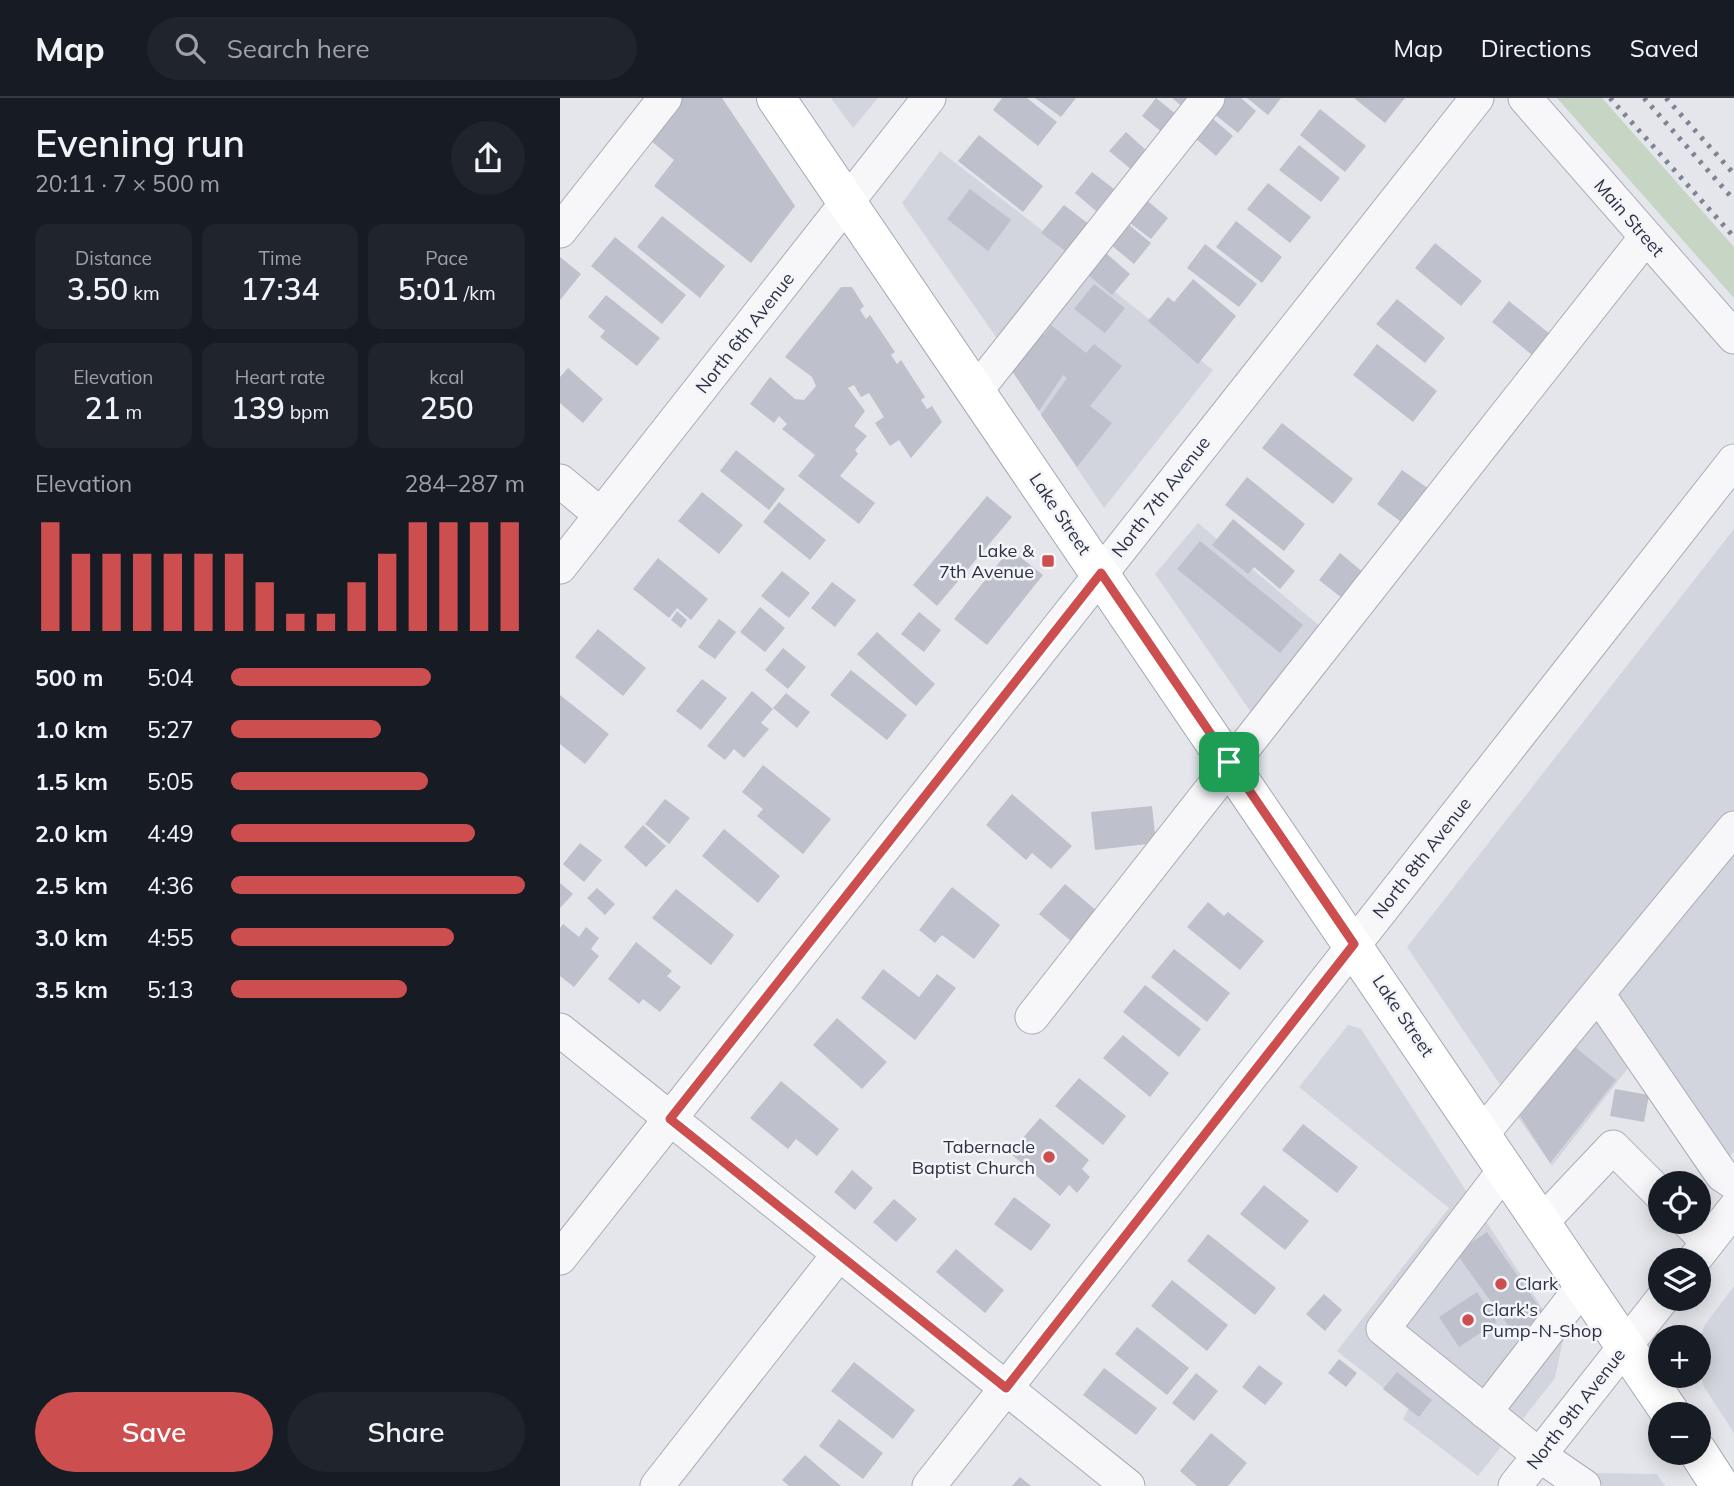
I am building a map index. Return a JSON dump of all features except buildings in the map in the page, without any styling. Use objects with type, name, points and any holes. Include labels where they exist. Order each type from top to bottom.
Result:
[{"type":"main road","name":"Lake Street","points":[[776,98],[1543,1221],[1663,1402]]},
{"type":"main road","points":[[1706,1465],[1720,1486]]},
{"type":"street","points":[[560,231],[665,98]]},
{"type":"street","name":"North 6th Avenue","points":[[560,567],[929,98]]},
{"type":"street","points":[[976,391],[1208,98]]},
{"type":"street","name":"North 7th Avenue","points":[[560,1258],[1477,98]]},
{"type":"street","name":"Main Street","points":[[1525,98],[1734,337]]},
{"type":"street","points":[[1032,1017],[1229,762],[1646,237]]},
{"type":"street","name":"North 8th Avenue","points":[[929,1486],[1734,461]]},
{"type":"street","points":[[560,481],[601,515]]},
{"type":"street","points":[[1483,1133],[1734,828]]},
{"type":"street","points":[[1598,994],[1722,1175],[1734,1183]]},
{"type":"street","points":[[560,1030],[1128,1486]]},
{"type":"street","points":[[1543,1221],[1613,1147],[1648,1182]]},
{"type":"street","points":[[1506,1168],[1383,1329],[1539,1455],[1584,1486]]},
{"type":"street","points":[[1697,1241],[1734,1209]]},
{"type":"street","points":[[657,1486],[839,1254]]},
{"type":"street","points":[[1485,1412],[1585,1283]]},
{"type":"street","name":"North 9th Avenue","points":[[1515,1486],[1653,1311]]},
{"type":"shaded area","points":[[831,98],[878,98],[853,128]]},
{"type":"shaded area","points":[[940,151],[1070,252],[999,341],[902,203]]},
{"type":"shaded area","points":[[1085,268],[1213,370],[1104,508],[1008,365]]},
{"type":"shaded area","points":[[1198,523],[1322,628],[1253,715],[1155,574]]},
{"type":"shaded area","points":[[1734,529],[1734,810],[1505,1092],[1407,947]]},
{"type":"shaded area","points":[[1734,851],[1734,1152],[1725,1162],[1617,997]]},
{"type":"shaded area","points":[[1599,1014],[1632,1063],[1552,1166],[1517,1116]]},
{"type":"shaded area","points":[[1348,1025],[1361,1029],[1563,1340],[1555,1378],[1478,1476],[1403,1419],[1409,1408],[1337,1351],[1449,1208],[1299,1087]]},
{"type":"shaded area","points":[[1734,1286],[1734,1433],[1705,1388],[1711,1388],[1711,1325],[1705,1325]]},
{"type":"shaded area","points":[[1587,1473],[1657,1474],[1665,1486],[1577,1486]]},
{"type":"green space","points":[[1557,98],[1602,98],[1734,247],[1734,298]]},
{"type":"railway","points":[[1610,98],[1734,237]]},
{"type":"railway","points":[[1644,98],[1734,200]]},
{"type":"railway","points":[[1666,98],[1734,174]]},
{"type":"place","name":"Lake & 7th Avenue","points":[[1048,561]]},
{"type":"place","name":"Tabernacle Baptist Church","points":[[1049,1157]]},
{"type":"place","name":"Clark","points":[[1501,1284]]},
{"type":"place","name":"Clark's Pump-N-Shop","points":[[1468,1320]]},
{"type":"route","points":[[1101,573],[1229,762],[1354,944],[1006,1388],[670,1119],[1101,573]]}]
